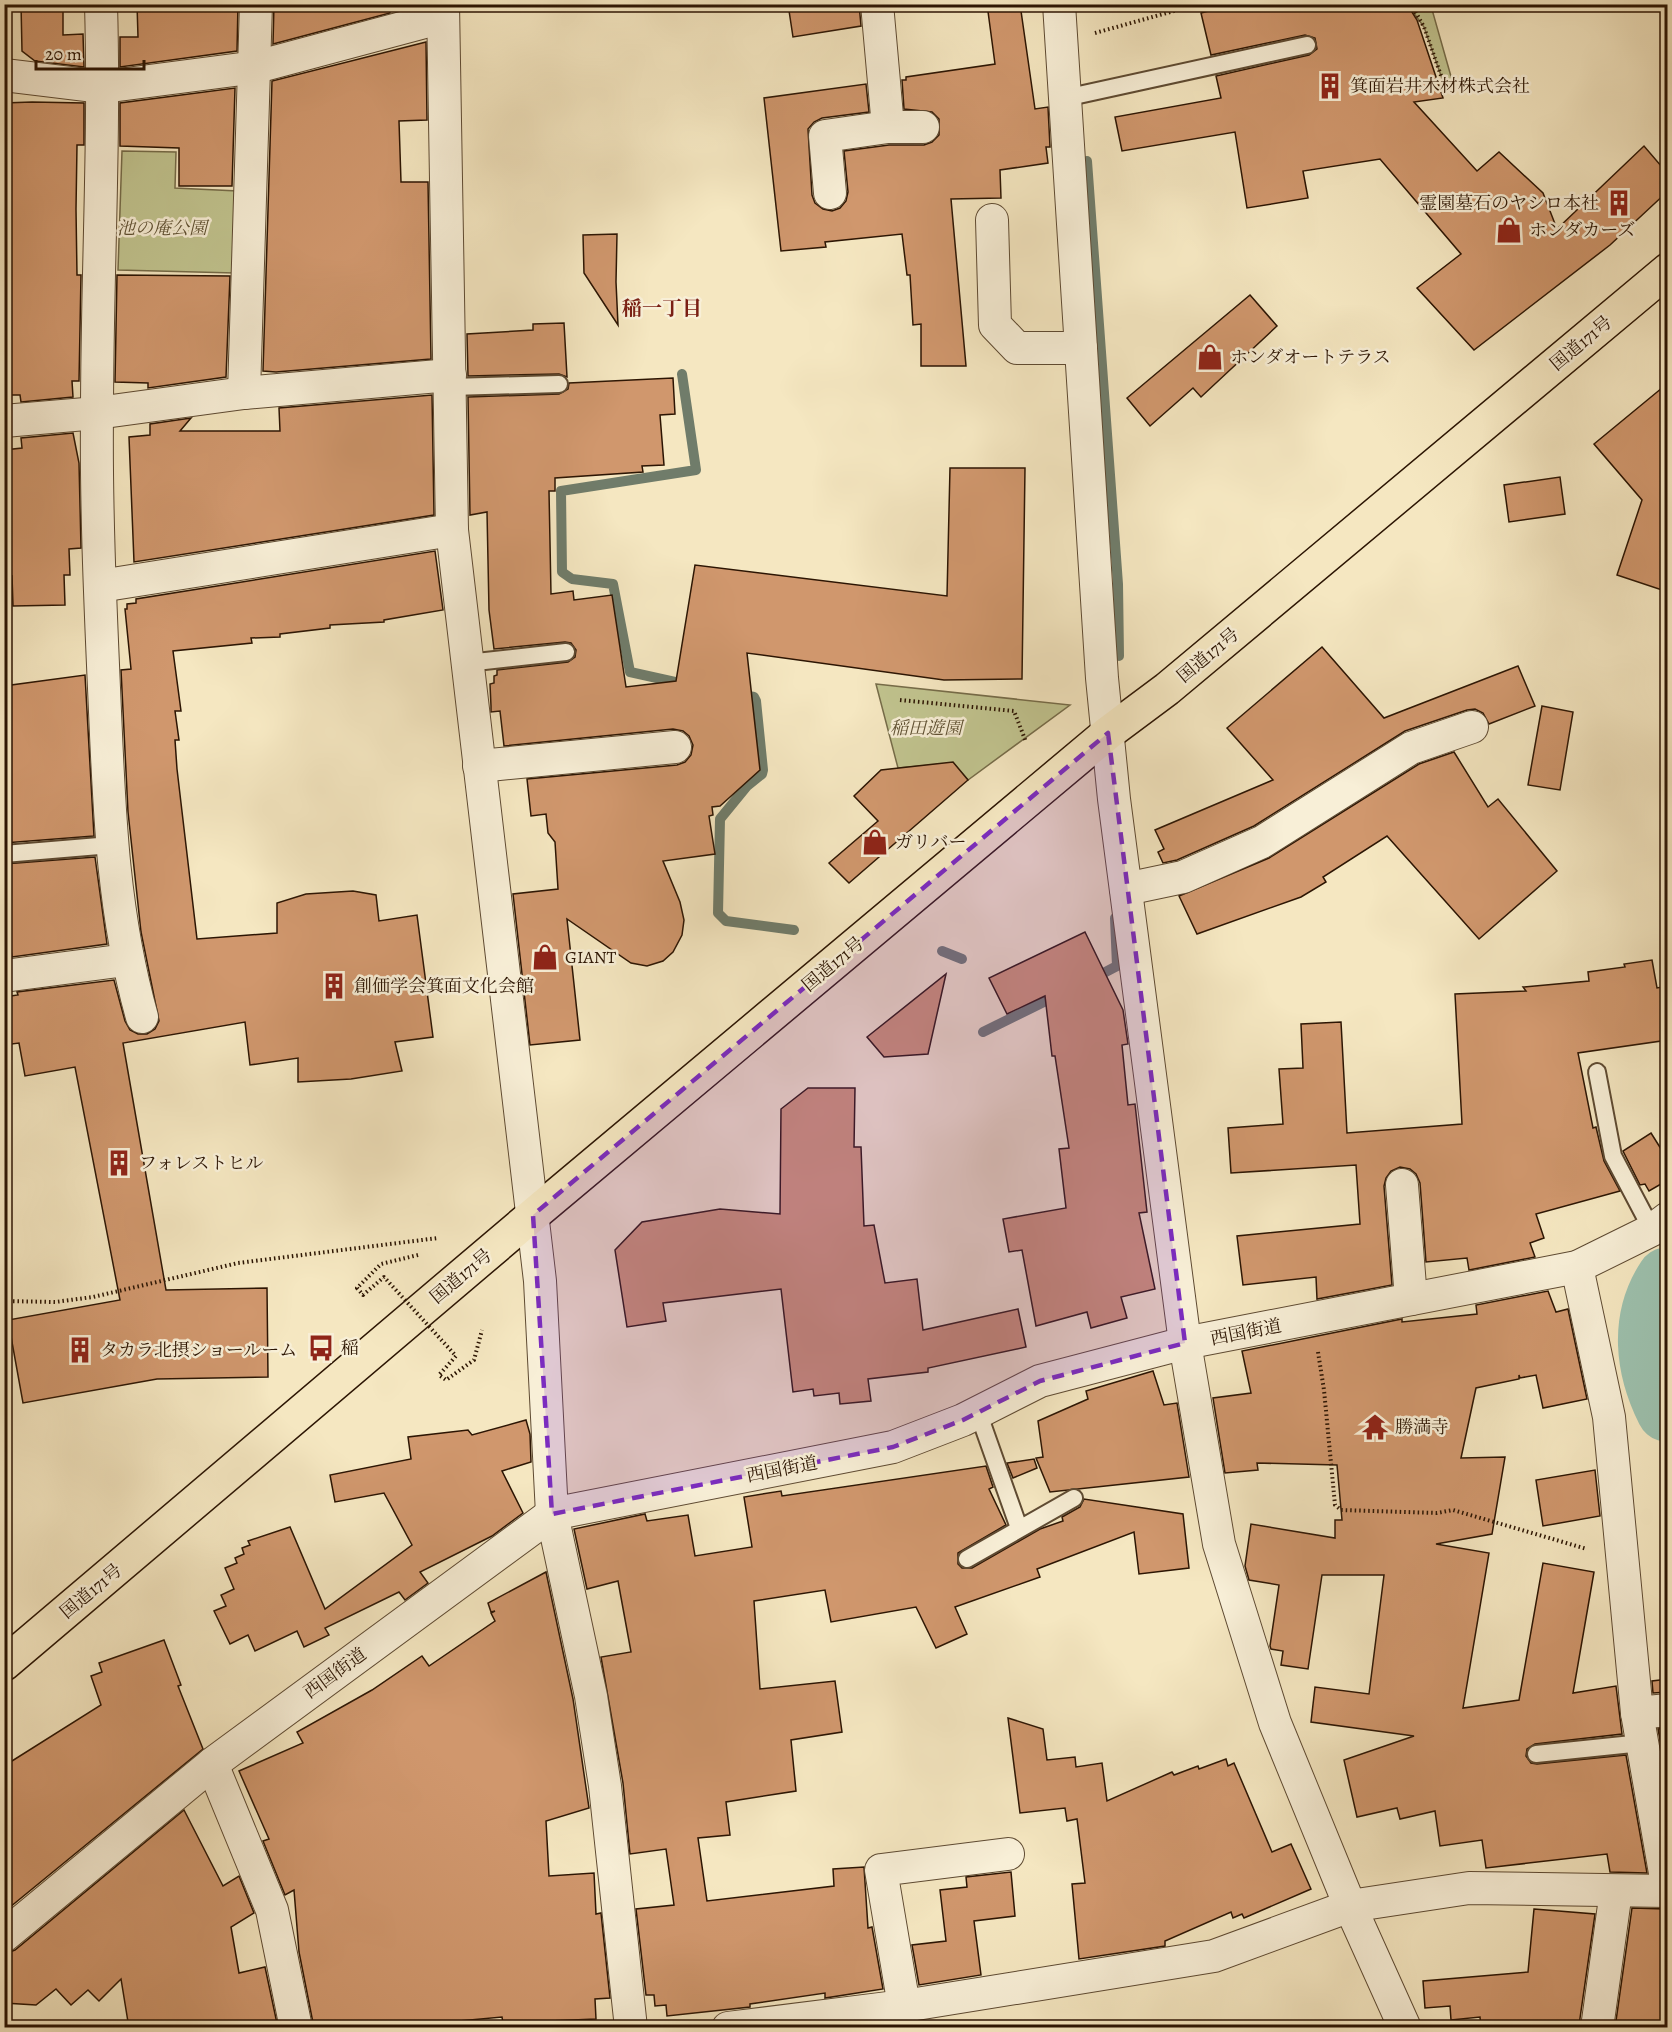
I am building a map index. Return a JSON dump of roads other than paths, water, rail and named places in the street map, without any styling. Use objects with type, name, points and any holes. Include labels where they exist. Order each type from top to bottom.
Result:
[{"type":"highway","name":"国道171号","points":[[4,1664],[533,1215],[1108,733],[1167,689],[1668,270]]},
{"type":"street","points":[[101,4],[104,87],[97,413],[100,586],[111,845],[126,960],[142,1017]]},
{"type":"street","points":[[244,393],[256,67],[256,4]]},
{"type":"street","points":[[877,4],[888,127]]},
{"type":"street","points":[[1060,10],[1108,733],[1185,1343],[1219,1544],[1275,1723],[1350,1906],[1403,2026]]},
{"type":"street","points":[[4,75],[104,87],[256,67],[443,11],[452,530],[540,1281],[552,1514],[591,1696],[605,1786],[631,2028]]},
{"type":"street","points":[[830,193],[825,136],[888,127],[923,127]]},
{"type":"street","points":[[992,220],[995,325],[1017,348],[1081,348]]},
{"type":"street","points":[[4,421],[97,413],[244,393],[451,381]]},
{"type":"street","points":[[100,586],[452,530]]},
{"type":"street","points":[[1126,889],[1183,877],[1262,842],[1411,748],[1472,727]]},
{"type":"street","points":[[479,766],[675,747]]},
{"type":"street","points":[[4,976],[126,960]]},
{"type":"street","points":[[1402,1185],[1411,1299]]},
{"type":"street","name":"西国街道","points":[[4,1936],[212,1764],[552,1514],[893,1447],[978,1412],[1040,1381],[1185,1343],[1577,1267],[1660,1224]]},
{"type":"street","points":[[728,2028],[904,2006],[1214,1956],[1350,1906],[1469,1888],[1668,1890],[1649,1722],[1624,1560],[1609,1417],[1577,1267]]},
{"type":"street","points":[[212,1764],[272,1910],[296,2028]]},
{"type":"street","points":[[904,2006],[881,1870],[1008,1854]]},
{"type":"street","points":[[1597,2028],[1616,1891]]},
{"type":"lane","points":[[1065,98],[1307,45]]},
{"type":"lane","points":[[451,381],[559,384]]},
{"type":"lane","points":[[467,663],[566,652]]},
{"type":"lane","points":[[4,854],[111,845]]},
{"type":"lane","points":[[1598,1072],[1613,1156],[1660,1224]]},
{"type":"lane","points":[[978,1412],[1019,1528]]},
{"type":"lane","points":[[967,1559],[1074,1498]]},
{"type":"lane","points":[[1536,1754],[1649,1722]]},
{"type":"waterway","points":[[1087,161],[1118,584],[1119,656]]},
{"type":"waterway","points":[[682,374],[696,470],[561,491],[562,572],[572,579],[613,584],[630,672],[684,684]]},
{"type":"waterway","points":[[738,694],[754,697],[756,701],[763,770],[762,774],[747,786],[720,819],[718,913],[726,921],[794,930]]},
{"type":"waterway","points":[[1094,978],[1117,966],[1115,918]]},
{"type":"waterway","points":[[942,951],[962,959]]},
{"type":"waterway","points":[[983,1032],[1058,995]]},
{"type":"waterway","points":[[1668,1279],[1659,1295],[1654,1311],[1650,1344],[1655,1378],[1668,1410]]},
{"type":"place","name":"箕面岩井木材株式会社","points":[[1330,86]]},
{"type":"place","name":"霊園墓石のヤシロ本社","points":[[1619,203]]},
{"type":"place","name":"ホンダカーズ","points":[[1509,230]]},
{"type":"place","name":"ホンダオートテラス","points":[[1210,357]]},
{"type":"place","name":"ガリバー","points":[[875,842]]},
{"type":"place","name":"GIANT","points":[[545,957]]},
{"type":"place","name":"創価学会箕面文化会館","points":[[334,986]]},
{"type":"place","name":"フォレストヒル","points":[[119,1163]]},
{"type":"place","name":"稲","points":[[321,1348]]},
{"type":"place","name":"タカラ北摂ショールーム","points":[[80,1350]]},
{"type":"place","name":"勝満寺","points":[[1375,1427]]},
{"type":"district","name":"稲一丁目","points":[[662,308]]},
{"type":"park label","name":"池の庵公園","points":[[162,228]]},
{"type":"park label","name":"稲田遊園","points":[[926,728]]}]
